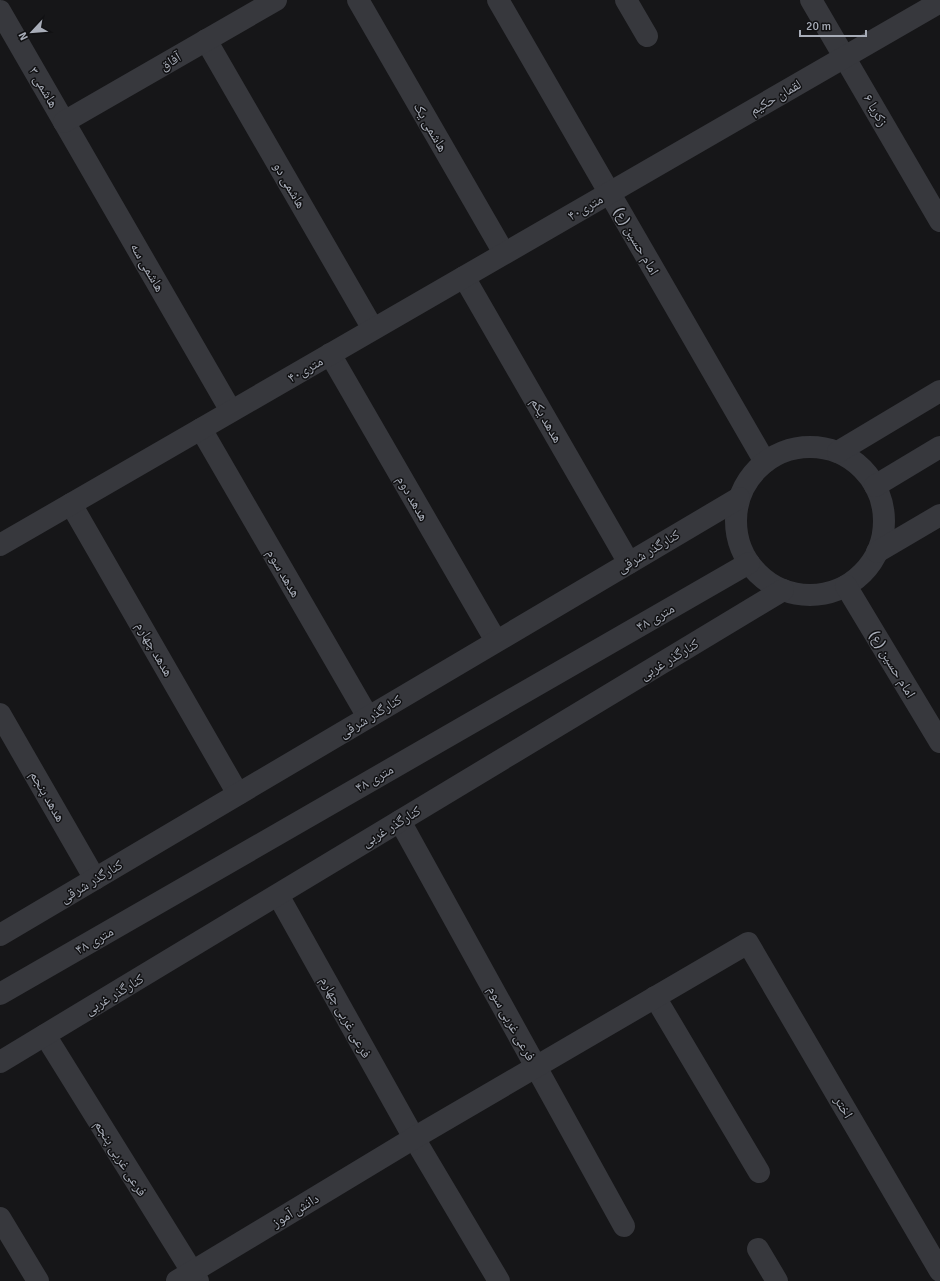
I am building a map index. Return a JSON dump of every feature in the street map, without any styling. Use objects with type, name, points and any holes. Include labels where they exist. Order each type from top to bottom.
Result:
[{"type":"street","name":"آفاق","points":[[64,122],[276,0]]},
{"type":"street","name":"هاشمی یک","points":[[358,0],[504,253]]},
{"type":"street","name":"امام حسین (ع)","points":[[498,0],[765,462]]},
{"type":"street","points":[[626,0],[647,36]]},
{"type":"street","name":"زکریا ۶","points":[[811,0],[940,220]]},
{"type":"street","name":"لقمان حکیم","points":[[609,193],[940,2]]},
{"type":"street","name":"هاشمی ۳","points":[[0,10],[64,122]]},
{"type":"street","name":"هاشمی دو","points":[[206,40],[373,329]]},
{"type":"street","name":"هاشمی سه","points":[[64,122],[231,411]]},
{"type":"street","name":"۴۰متری","points":[[0,545],[609,193]]},
{"type":"street","name":"هدهد یکم","points":[[464,277],[629,563]]},
{"type":"street","name":"هدهد دوم","points":[[330,354],[496,641]]},
{"type":"street","points":[[838,452],[940,391]]},
{"type":"street","name":"هدهد سوم","points":[[201,429],[368,717]]},
{"type":"street","points":[[813,447],[838,452],[859,466],[875,486],[883,508],[883,530],[877,552],[864,572],[846,586],[826,594],[804,595],[782,590],[764,579],[749,563],[739,542],[736,520],[739,498],[749,478],[765,462],[787,450],[813,447]]},
{"type":"street","points":[[875,486],[940,447]]},
{"type":"street","name":"کنارگذر شرقی","points":[[0,935],[739,498]]},
{"type":"street","name":"هدهد چهارم","points":[[71,504],[238,794]]},
{"type":"street","points":[[877,552],[940,515]]},
{"type":"street","name":"۴۸ متری","points":[[0,994],[749,563]]},
{"type":"street","name":"امام حسین (ع)","points":[[846,586],[940,742]]},
{"type":"street","name":"کنارگذر غربی","points":[[0,1062],[782,590]]},
{"type":"street","name":"هدهد پنجم","points":[[0,714],[95,879]]},
{"type":"street","name":"فرعی غربی سوم","points":[[400,821],[624,1226]]},
{"type":"street","name":"فرعی غربی چهارم","points":[[278,895],[414,1138],[499,1281]]},
{"type":"street","name":"دانش آموز","points":[[189,1278],[414,1138],[748,943]]},
{"type":"street","name":"اختر","points":[[748,943],[940,1271]]},
{"type":"street","points":[[655,997],[759,1172]]},
{"type":"street","name":"فرعی غربی پنجم","points":[[45,1035],[189,1278]]},
{"type":"street","points":[[0,1218],[38,1281]]},
{"type":"street","points":[[758,1249],[777,1281]]}]
